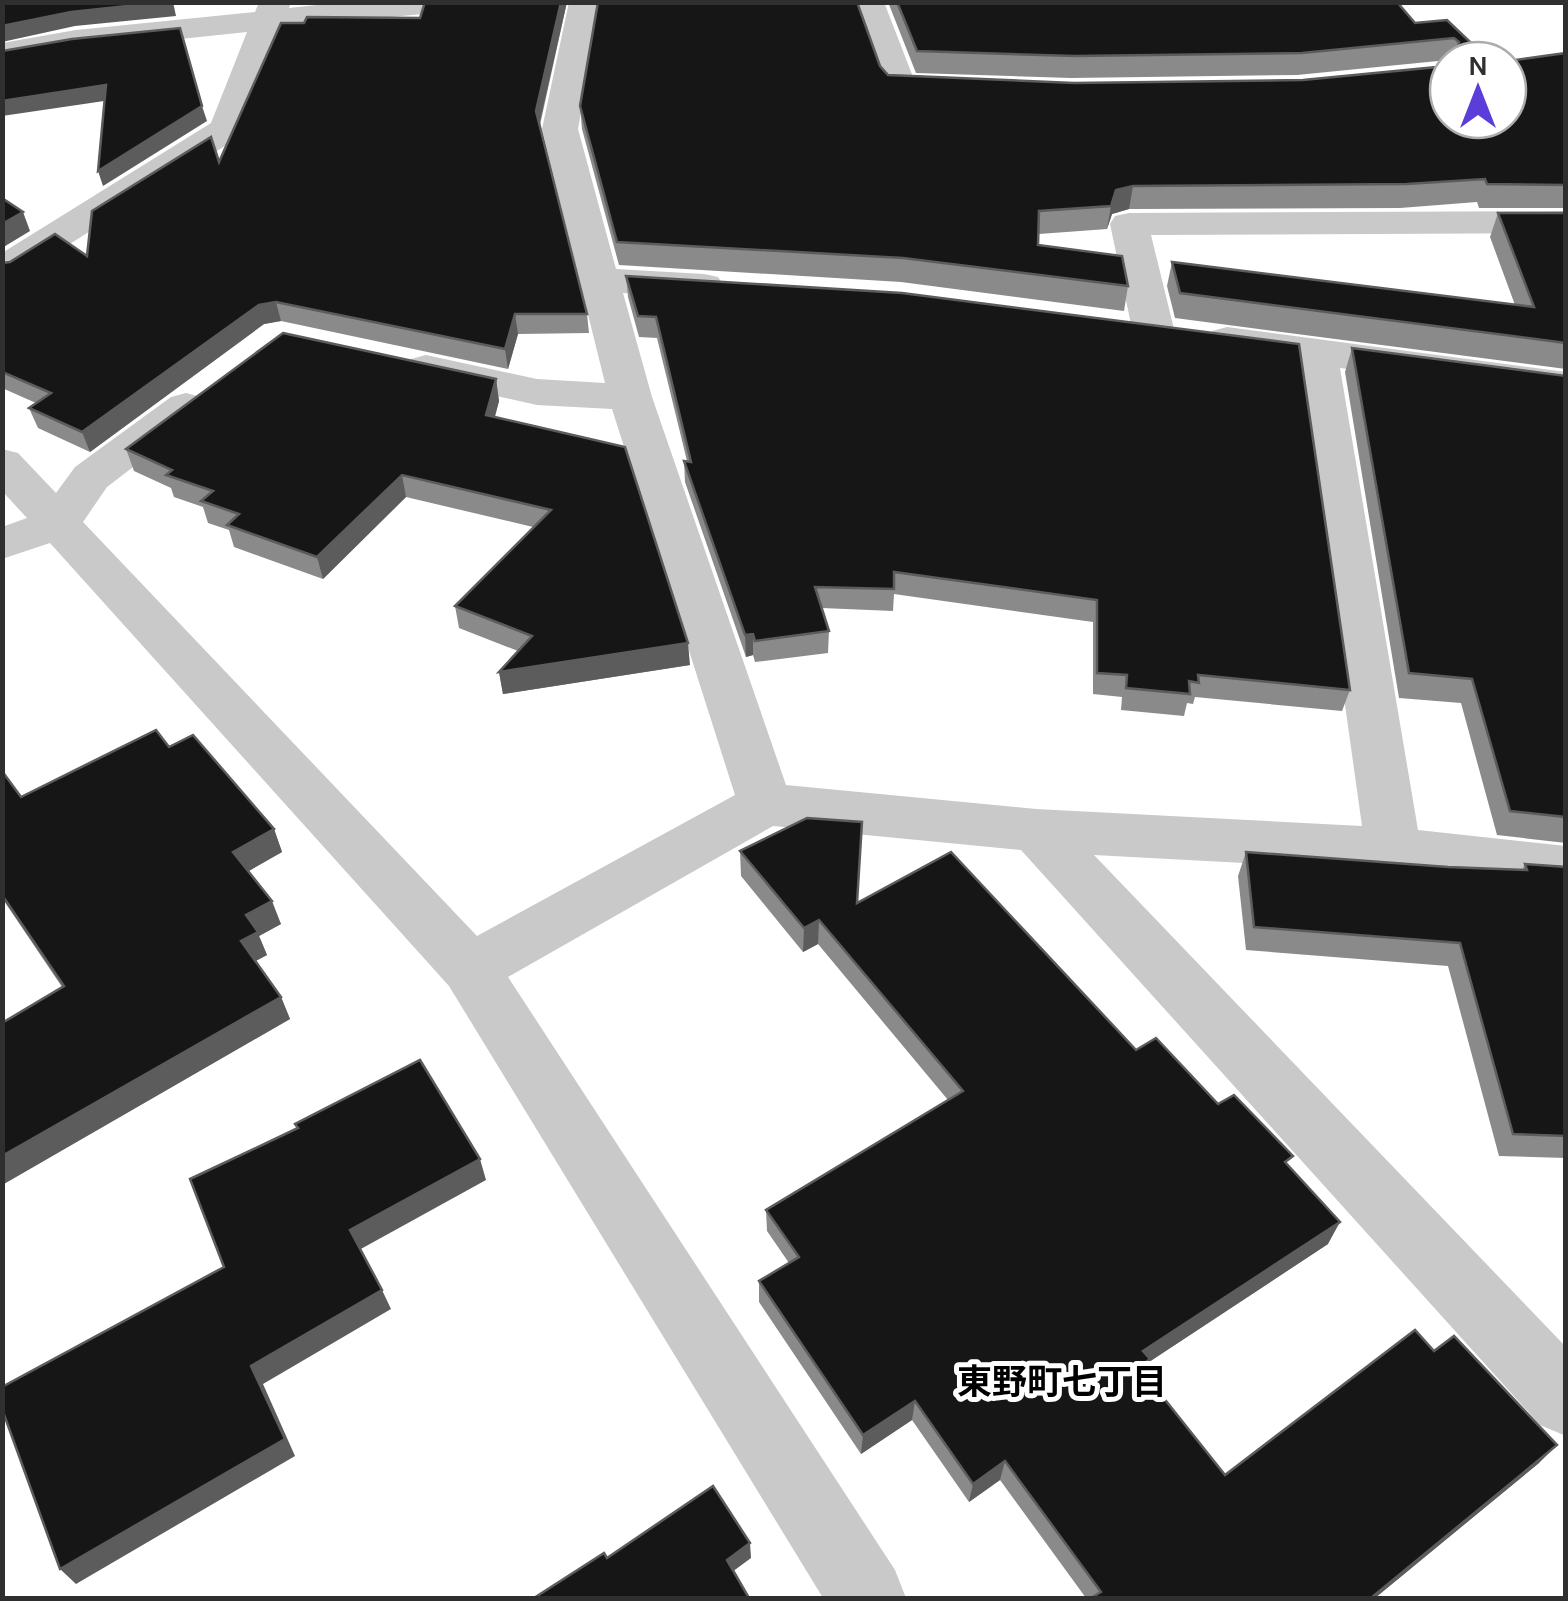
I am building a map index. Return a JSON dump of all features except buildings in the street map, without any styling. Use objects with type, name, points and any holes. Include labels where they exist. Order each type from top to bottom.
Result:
[{"type":"street","points":[[2,52],[271,12],[442,2]]},
{"type":"street","points":[[586,2],[560,129],[630,397],[766,804]]},
{"type":"street","points":[[868,2],[900,87],[995,89]]},
{"type":"street","points":[[2,270],[226,129],[271,12]]},
{"type":"street","points":[[1566,222],[1130,224],[1134,326],[1566,386]]},
{"type":"street","points":[[601,280],[751,289]]},
{"type":"street","points":[[1317,354],[1393,849]]},
{"type":"street","points":[[390,360],[537,392],[630,397]]},
{"type":"street","points":[[2,544],[58,523],[91,477],[217,384]]},
{"type":"street","points":[[2,463],[470,969],[868,1598]]},
{"type":"street","points":[[470,969],[766,804],[1036,830],[1393,849],[1566,868]]},
{"type":"street","points":[[1036,830],[1566,1400]]},
{"type":"district","name":"東野町七丁目","points":[[1062,1382]]}]
